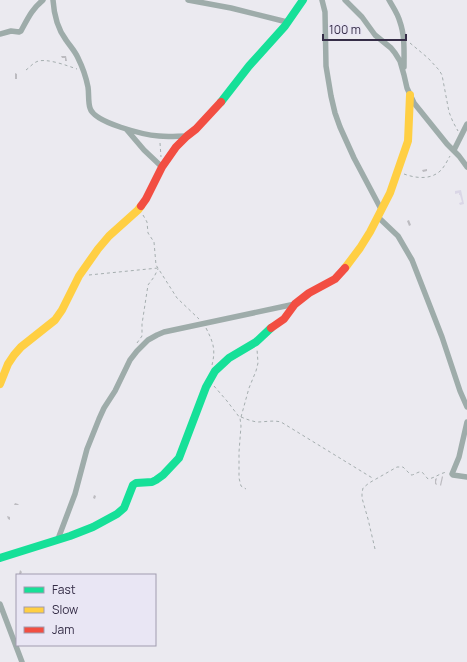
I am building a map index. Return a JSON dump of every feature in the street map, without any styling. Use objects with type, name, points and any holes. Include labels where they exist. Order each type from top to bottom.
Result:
[{"type":"street","points":[[0,34],[21,31],[30,13],[43,0]]},
{"type":"street","points":[[53,0],[54,15],[61,33],[66,42],[75,51],[83,72],[87,84],[90,109],[93,113],[97,117],[127,130],[159,136],[187,136]]},
{"type":"street","points":[[188,0],[231,8],[287,22]]},
{"type":"street","points":[[0,384],[8,364],[14,355],[21,347],[55,320],[62,310],[79,276],[102,244],[138,210],[146,199],[161,166],[176,147],[201,124],[226,97],[249,66],[287,22],[303,0]]},
{"type":"street","points":[[322,0],[325,12],[326,58],[330,92],[335,113],[380,213],[398,236],[412,260],[467,407]]},
{"type":"street","points":[[345,0],[362,17],[375,35],[395,53],[400,61],[404,75]]},
{"type":"street","points":[[389,0],[395,10],[402,30],[404,75],[410,95],[414,103],[467,167]]},
{"type":"street","points":[[0,558],[93,527],[117,514],[124,508],[133,485],[136,483],[152,482],[163,475],[179,458],[214,371],[229,358],[256,342],[284,319],[290,313],[295,304],[309,293],[329,283],[341,273],[360,248],[380,213],[394,182],[408,142],[410,95]]},
{"type":"street","points":[[454,150],[467,124]]},
{"type":"street","points":[[127,130],[144,150],[161,166]]},
{"type":"street","points":[[58,539],[75,494],[87,449],[99,419],[130,360],[142,345],[148,340],[164,332],[295,304]]},
{"type":"street","points":[[467,422],[459,457],[452,472],[453,475],[467,477]]},
{"type":"street","points":[[0,604],[22,662]]},
{"type":"path","points":[[409,41],[412,46],[428,58],[442,75],[452,122],[461,135]]},
{"type":"path","points":[[26,70],[35,62],[42,60],[83,72]]},
{"type":"path","points":[[159,136],[161,166]]},
{"type":"path","points":[[398,171],[406,175],[423,178],[430,177],[439,172],[454,150]]},
{"type":"path","points":[[138,210],[147,222],[148,233],[154,242],[156,263],[158,268],[177,298],[203,323],[211,338],[214,346],[211,367]]},
{"type":"path","points":[[79,276],[158,268]]},
{"type":"path","points":[[137,351],[138,341],[142,336],[142,324],[148,285],[158,268]]},
{"type":"path","points":[[246,489],[241,486],[238,478],[238,452],[241,417],[258,363],[256,342]]},
{"type":"path","points":[[210,378],[213,385],[241,417],[256,422],[281,422],[374,479]]},
{"type":"path","points":[[375,549],[362,493],[365,486],[374,479],[400,466],[412,475],[422,472],[428,479],[442,473],[452,472]]},
{"type":"building","points":[[461,190],[464,204],[460,205],[459,203],[462,202],[460,195],[459,193],[455,194],[455,191]]},
{"type":"traffic: fast","points":[[221,102],[249,66],[285,26],[303,0]]},
{"type":"traffic: fast","points":[[0,558],[70,536],[93,527],[117,514],[124,508],[133,485],[136,483],[152,482],[163,475],[179,458],[206,387],[215,371],[229,358],[256,342],[271,328]]},
{"type":"traffic: slow","points":[[345,268],[370,232],[390,193],[408,141],[410,95]]},
{"type":"traffic: slow","points":[[0,384],[8,364],[14,355],[21,347],[55,320],[62,310],[79,276],[98,249],[109,236],[141,206]]},
{"type":"traffic: jam","points":[[141,206],[162,167],[176,147],[196,129],[221,102]]},
{"type":"traffic: jam","points":[[271,328],[284,319],[295,304],[309,293],[335,279],[345,268]]}]
